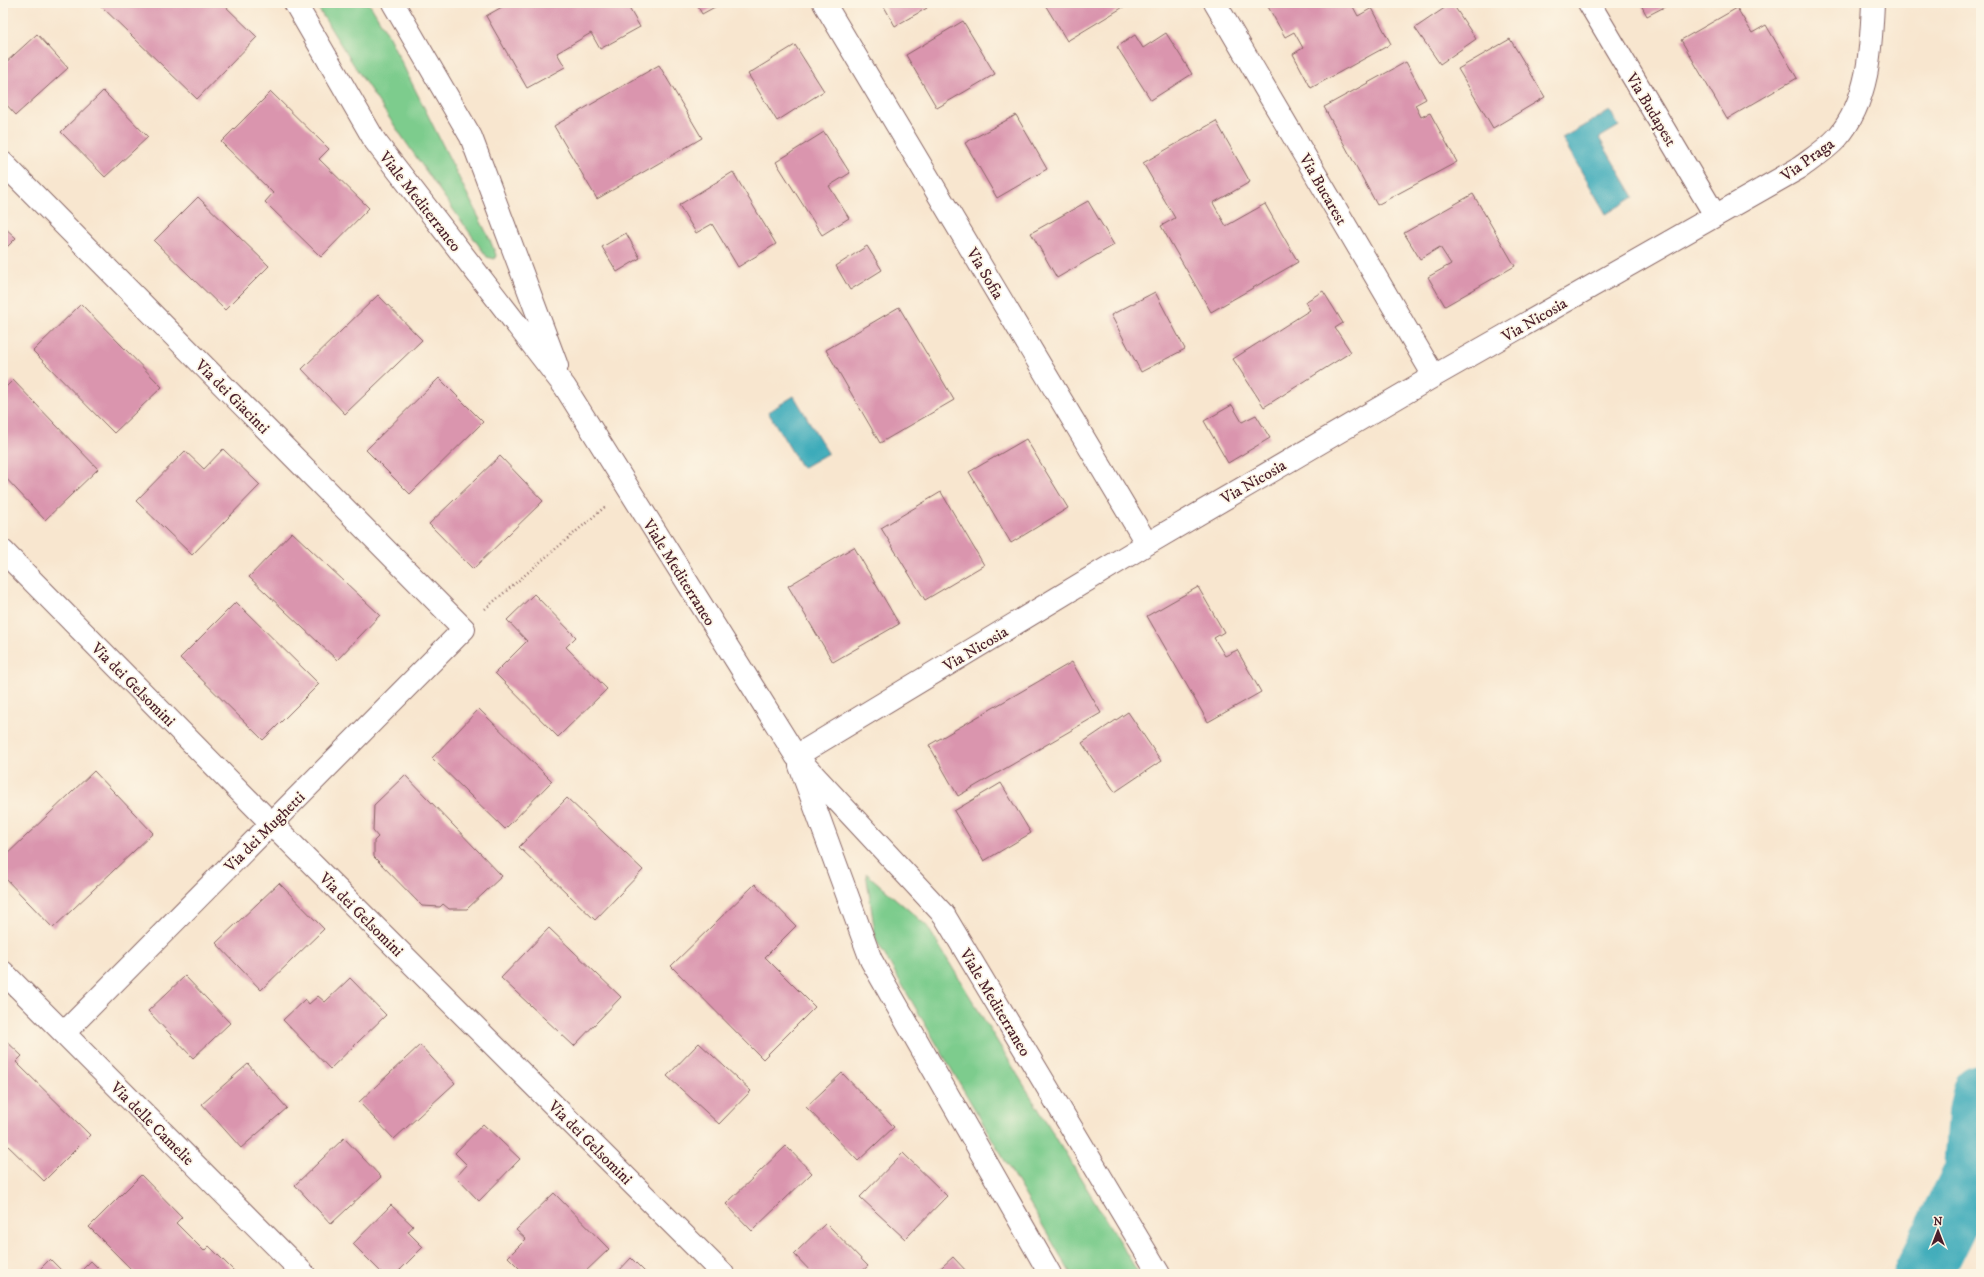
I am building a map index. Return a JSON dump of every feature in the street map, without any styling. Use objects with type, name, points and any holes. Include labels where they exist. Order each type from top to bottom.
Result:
[{"type":"street","name":"Viale Mediterraneo","points":[[295,3],[375,141],[565,388],[626,488],[796,756],[944,915],[1159,1274]]},
{"type":"street","name":"Viale Mediterraneo","points":[[393,3],[471,137],[565,388]]},
{"type":"street","name":"Via Sofia","points":[[824,3],[1147,544]]},
{"type":"street","name":"Via Bucarest","points":[[1215,3],[1434,376]]},
{"type":"street","name":"Via Budapest","points":[[1589,3],[1716,215]]},
{"type":"street","name":"Via Praga","points":[[1716,215],[1801,167],[1836,139],[1844,129],[1852,117],[1867,72],[1874,3]]},
{"type":"street","name":"Via dei Giacinti","points":[[3,163],[464,629]]},
{"type":"street","name":"Via Nicosia","points":[[796,756],[1147,544],[1434,376],[1716,215]]},
{"type":"street","name":"Via dei Gelsomini","points":[[3,551],[271,823],[723,1274]]},
{"type":"street","name":"Via dei Mughetti","points":[[64,1033],[464,629]]},
{"type":"street","name":"Viale Mediterraneo","points":[[796,756],[871,960],[1050,1274]]},
{"type":"street","name":"Via delle Camelie","points":[[3,972],[304,1274]]},
{"type":"path","points":[[464,629],[626,488]]},
{"type":"green space","points":[[315,3],[369,3],[387,33],[490,240],[496,255],[495,259],[487,257],[377,100]]},
{"type":"green space","points":[[866,873],[927,926],[1139,1274],[1071,1274],[876,940]]},
{"type":"water","points":[[1610,111],[1619,126],[1599,138],[1634,197],[1606,214],[1562,138]]},
{"type":"water","points":[[794,396],[828,453],[802,468],[768,412]]},
{"type":"building","points":[[98,3],[222,3],[257,37],[197,99]]},
{"type":"building","points":[[509,3],[626,3],[640,27],[600,49],[591,33],[557,53],[565,67],[527,88],[486,16]]},
{"type":"building","points":[[696,3],[722,3],[702,14]]},
{"type":"building","points":[[882,3],[925,3],[927,8],[895,26]]},
{"type":"building","points":[[1044,3],[1130,3],[1067,41]]},
{"type":"building","points":[[1266,3],[1351,3],[1358,16],[1372,8],[1391,44],[1311,88],[1293,54],[1303,48],[1294,32],[1285,37]]},
{"type":"building","points":[[1452,3],[1476,39],[1440,64],[1415,28]]},
{"type":"building","points":[[1640,3],[1672,3],[1647,16]]},
{"type":"building","points":[[1737,8],[1752,33],[1766,25],[1797,78],[1727,119],[1681,40]]},
{"type":"building","points":[[963,21],[995,74],[937,108],[906,55]]},
{"type":"building","points":[[1166,33],[1192,74],[1151,100],[1117,47],[1135,35],[1143,48]]},
{"type":"building","points":[[37,34],[68,68],[16,115],[3,101],[3,65]]},
{"type":"building","points":[[1510,39],[1545,97],[1493,128],[1458,69]]},
{"type":"building","points":[[795,45],[824,91],[777,121],[748,74]]},
{"type":"building","points":[[1406,62],[1426,99],[1415,105],[1421,117],[1430,113],[1457,162],[1377,205],[1324,107]]},
{"type":"building","points":[[659,65],[702,138],[597,199],[554,126]]},
{"type":"building","points":[[103,91],[148,137],[105,177],[61,132]]},
{"type":"building","points":[[271,92],[329,149],[319,159],[369,208],[321,257],[265,202],[273,193],[221,142]]},
{"type":"building","points":[[1016,115],[1047,169],[997,198],[965,143]]},
{"type":"building","points":[[1216,121],[1250,182],[1213,203],[1226,226],[1265,204],[1298,262],[1211,312],[1161,226],[1175,218],[1143,163]]},
{"type":"building","points":[[824,132],[850,173],[829,186],[849,218],[822,235],[776,162]]},
{"type":"building","points":[[733,172],[776,244],[738,267],[712,224],[696,233],[679,205]]},
{"type":"building","points":[[1473,194],[1515,266],[1445,306],[1428,277],[1451,264],[1440,247],[1420,259],[1404,233]]},
{"type":"building","points":[[198,197],[269,266],[225,310],[154,241]]},
{"type":"building","points":[[1088,201],[1114,245],[1057,278],[1031,233]]},
{"type":"building","points":[[3,226],[16,238],[3,251]]},
{"type":"building","points":[[626,233],[640,258],[617,272],[602,247]]},
{"type":"building","points":[[867,246],[882,270],[850,290],[836,266]]},
{"type":"building","points":[[1323,291],[1343,323],[1335,328],[1351,352],[1264,407],[1233,359],[1310,310],[1305,302]]},
{"type":"building","points":[[1155,292],[1185,349],[1141,372],[1111,315]]},
{"type":"building","points":[[378,295],[422,340],[345,414],[302,369]]},
{"type":"building","points":[[81,304],[162,387],[114,433],[33,351]]},
{"type":"building","points":[[899,307],[954,400],[880,443],[826,350]]},
{"type":"building","points":[[439,378],[483,422],[410,494],[366,450]]},
{"type":"building","points":[[13,380],[98,469],[45,520],[3,475],[3,390]]},
{"type":"building","points":[[1232,405],[1242,422],[1256,415],[1270,438],[1228,463],[1204,421]]},
{"type":"building","points":[[1026,439],[1068,508],[1011,543],[969,472]]},
{"type":"building","points":[[223,449],[260,485],[192,555],[136,501],[185,451],[204,469]]},
{"type":"building","points":[[500,456],[543,501],[473,569],[429,524]]},
{"type":"building","points":[[941,492],[984,565],[925,600],[881,528]]},
{"type":"building","points":[[292,532],[380,615],[337,660],[249,577]]},
{"type":"building","points":[[854,547],[899,624],[833,662],[788,586]]},
{"type":"building","points":[[1198,587],[1224,632],[1214,638],[1225,656],[1237,650],[1261,692],[1208,722],[1147,616]]},
{"type":"building","points":[[534,594],[576,637],[566,647],[607,689],[558,737],[495,673],[527,641],[507,620]]},
{"type":"building","points":[[236,602],[319,684],[263,740],[180,658]]},
{"type":"building","points":[[1072,662],[1101,713],[958,796],[929,745]]},
{"type":"building","points":[[479,709],[552,781],[505,829],[432,758]]},
{"type":"building","points":[[1128,712],[1161,761],[1115,792],[1082,743]]},
{"type":"building","points":[[94,771],[153,833],[53,928],[3,876],[3,858]]},
{"type":"building","points":[[405,775],[502,876],[467,909],[449,909],[443,904],[440,907],[422,906],[374,857],[374,841],[378,837],[373,831],[374,805]]},
{"type":"building","points":[[1001,783],[1031,833],[984,861],[954,811]]},
{"type":"building","points":[[567,798],[643,870],[595,920],[519,847]]},
{"type":"building","points":[[279,883],[324,929],[261,990],[216,943]]},
{"type":"building","points":[[755,884],[796,926],[765,957],[815,1007],[763,1059],[671,966]]},
{"type":"building","points":[[549,928],[621,997],[574,1046],[501,978]]},
{"type":"building","points":[[185,976],[230,1023],[193,1058],[148,1011]]},
{"type":"building","points":[[350,978],[386,1015],[330,1069],[283,1020],[305,999],[309,1004],[318,996],[325,1002]]},
{"type":"building","points":[[3,1038],[22,1056],[16,1062],[90,1135],[44,1181],[3,1141]]},
{"type":"building","points":[[699,1043],[751,1091],[719,1124],[667,1076]]},
{"type":"building","points":[[420,1045],[455,1083],[394,1139],[359,1102]]},
{"type":"building","points":[[248,1064],[287,1108],[241,1148],[202,1104]]},
{"type":"building","points":[[842,1073],[894,1127],[858,1161],[806,1107]]},
{"type":"building","points":[[483,1124],[520,1159],[479,1201],[456,1177],[467,1165],[455,1153]]},
{"type":"building","points":[[344,1138],[381,1177],[331,1224],[295,1185]]},
{"type":"building","points":[[786,1146],[812,1173],[752,1231],[726,1204]]},
{"type":"building","points":[[903,1153],[947,1196],[905,1239],[860,1197]]},
{"type":"building","points":[[141,1175],[182,1217],[176,1223],[204,1251],[209,1246],[237,1274],[136,1274],[89,1227]]},
{"type":"building","points":[[554,1193],[609,1249],[583,1274],[525,1274],[508,1257],[526,1239],[516,1230]]},
{"type":"building","points":[[391,1205],[413,1226],[408,1232],[423,1247],[396,1274],[383,1274],[353,1244]]},
{"type":"building","points":[[826,1223],[868,1266],[859,1274],[813,1274],[794,1254]]},
{"type":"building","points":[[953,1257],[969,1274],[934,1274]]},
{"type":"building","points":[[631,1258],[647,1274],[616,1274]]},
{"type":"building","points":[[50,1259],[65,1274],[35,1274]]},
{"type":"building","points":[[91,1261],[104,1274],[78,1274]]},
{"type":"waterway","points":[[1922,1274],[1973,1172],[1977,1113],[1981,1094]]}]
